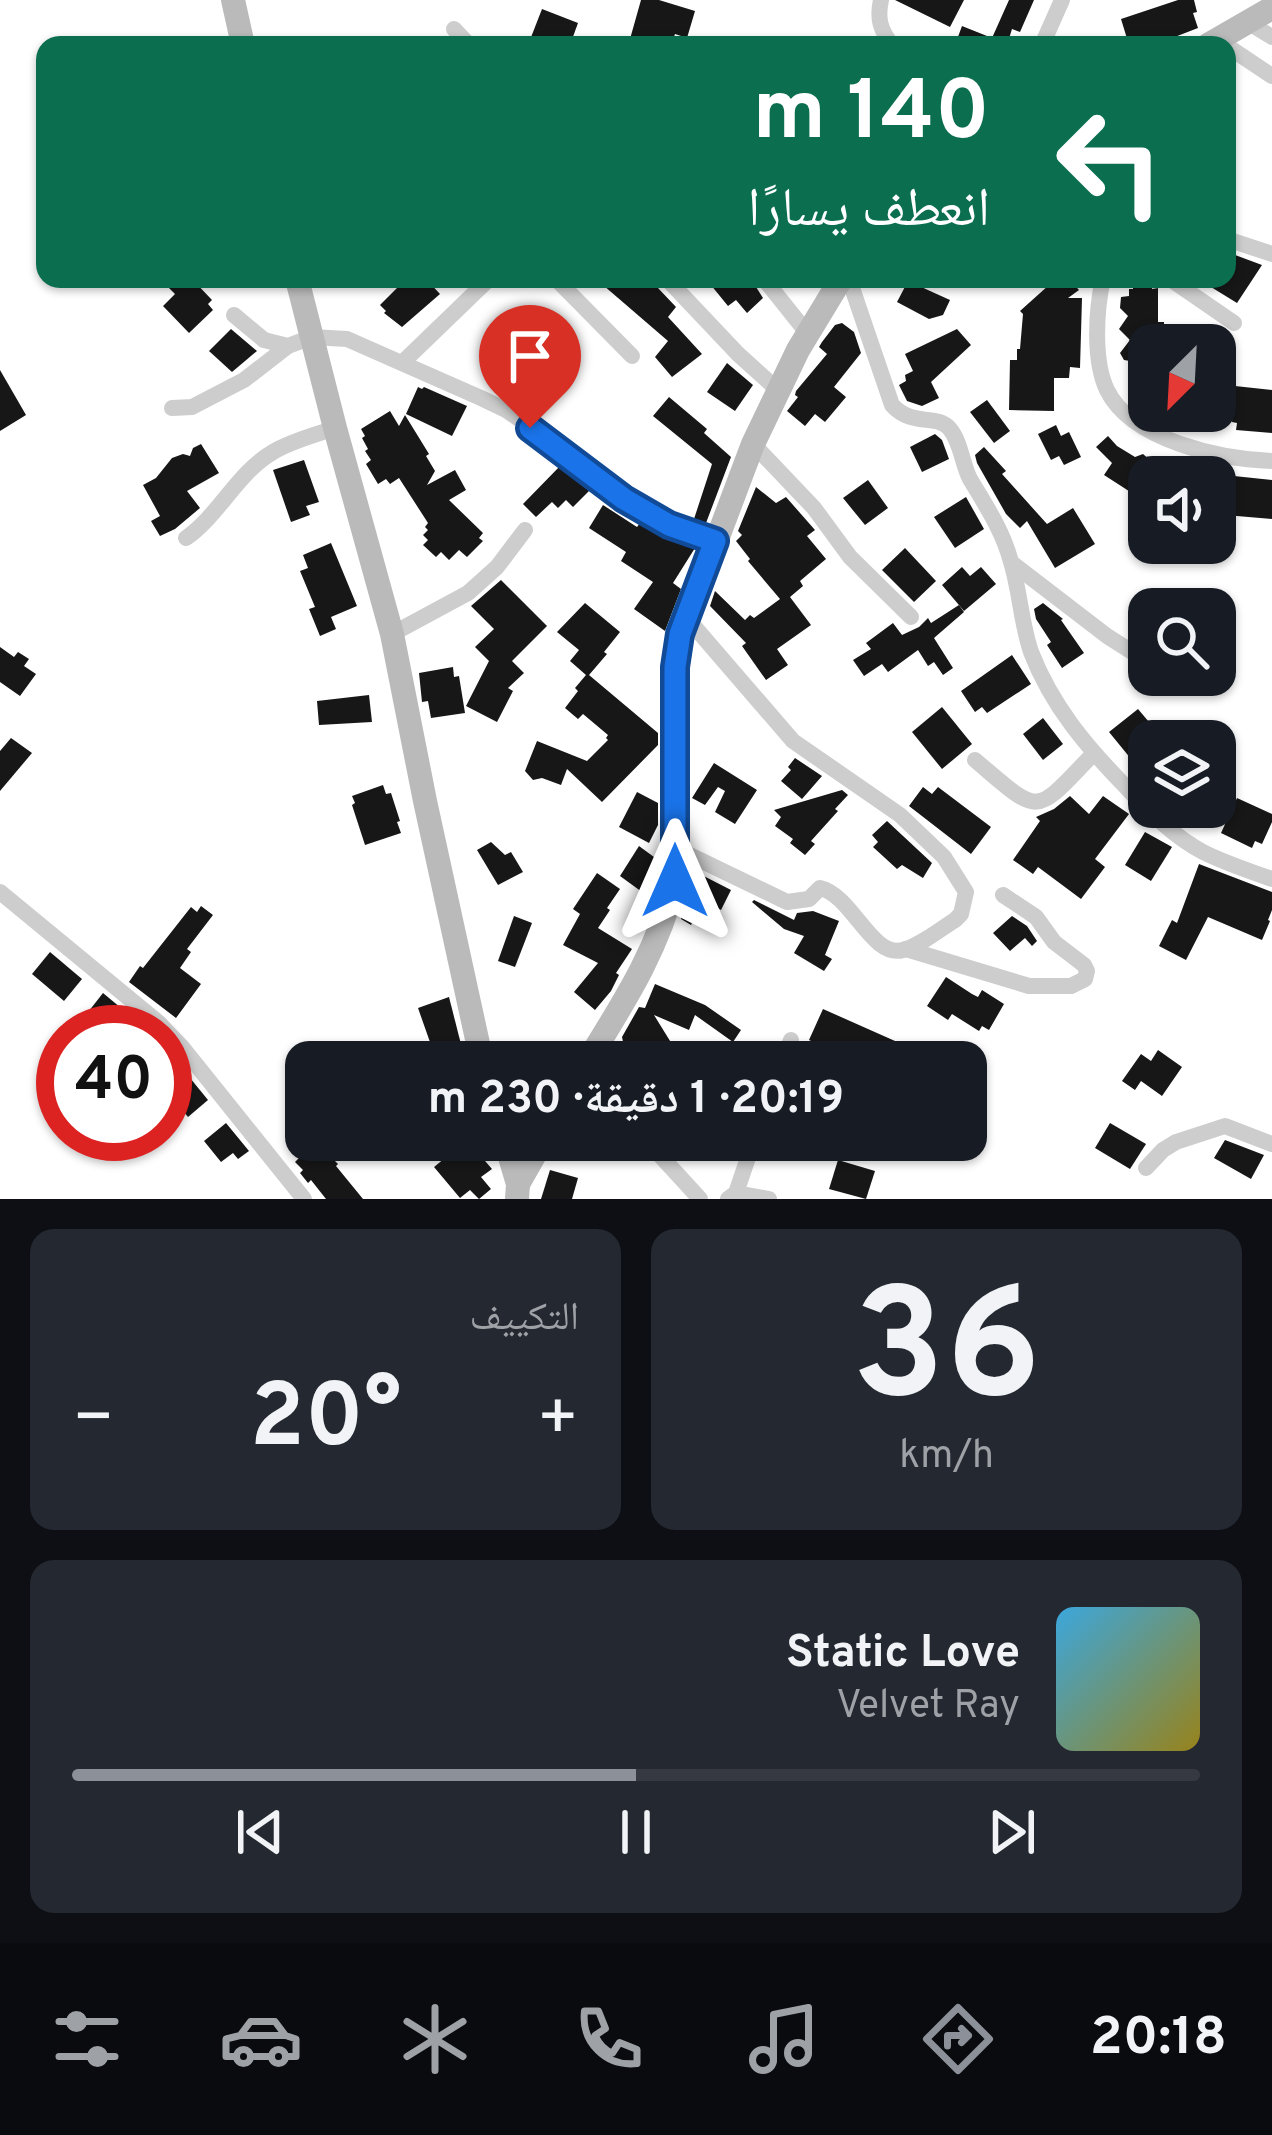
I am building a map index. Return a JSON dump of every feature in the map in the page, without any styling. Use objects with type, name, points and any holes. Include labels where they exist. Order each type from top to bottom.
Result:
[{"type":"street","points":[[233,0],[241,36]]},
{"type":"street","points":[[880,0],[878,16],[885,36]]},
{"type":"street","points":[[1046,36],[1061,0]]},
{"type":"street","points":[[1231,36],[1272,8]]},
{"type":"street","points":[[1250,23],[1272,37]]},
{"type":"street","points":[[454,29],[461,36]]},
{"type":"street","points":[[1236,54],[1272,76]]},
{"type":"street","points":[[1236,242],[1272,254]]},
{"type":"street","points":[[297,288],[300,342],[334,428],[392,634],[477,1041]]},
{"type":"street","points":[[403,362],[480,288]]},
{"type":"street","points":[[565,288],[632,356]]},
{"type":"street","points":[[676,288],[778,392]]},
{"type":"street","points":[[771,288],[808,334]]},
{"type":"street","points":[[600,1041],[644,970],[675,881],[675,667],[686,617],[753,444],[808,334],[839,288]]},
{"type":"street","points":[[848,288],[892,405],[909,418],[942,423],[956,440],[1012,563],[1028,641],[1060,710],[1093,754],[1185,842],[1272,879]]},
{"type":"street","points":[[1102,288],[1097,330],[1101,367],[1120,408],[1154,433],[1195,450],[1238,460],[1272,460]]},
{"type":"street","points":[[1183,288],[1234,323]]},
{"type":"street","points":[[234,315],[264,340],[346,340],[506,410],[624,499],[669,525],[715,541]]},
{"type":"street","points":[[172,408],[193,407],[300,342]]},
{"type":"street","points":[[186,538],[268,455],[334,428]]},
{"type":"street","points":[[753,444],[814,508],[850,557],[910,617]]},
{"type":"street","points":[[392,634],[468,592],[497,567],[525,530]]},
{"type":"street","points":[[1012,563],[1128,649]]},
{"type":"street","points":[[675,848],[788,902],[808,899],[825,887],[850,908],[878,945],[892,951],[906,949],[955,920],[966,892],[944,857],[900,815],[787,735],[686,617]]},
{"type":"street","points":[[975,760],[1022,800],[1032,803],[1054,794],[1093,754]]},
{"type":"street","points":[[0,892],[159,1023],[304,1199]]},
{"type":"street","points":[[906,949],[1029,986],[1071,986],[1085,979],[1084,965],[1054,942],[1036,917],[1003,895]]},
{"type":"street","points":[[1146,1168],[1176,1142],[1226,1126],[1272,1144]]},
{"type":"street","points":[[510,1161],[517,1192]]},
{"type":"street","points":[[517,1192],[532,1161]]},
{"type":"street","points":[[665,1161],[700,1199]]},
{"type":"street","points":[[746,1161],[732,1196],[769,1199]]},
{"type":"building","points":[[641,0],[695,11],[688,36],[631,36]]},
{"type":"building","points":[[895,0],[964,0],[950,27]]},
{"type":"building","points":[[1009,0],[1034,0],[1020,32],[1012,29],[1010,36],[993,36]]},
{"type":"building","points":[[1178,0],[1194,0],[1198,28],[1177,36],[1126,36],[1121,19]]},
{"type":"building","points":[[542,9],[578,23],[573,36],[532,36]]},
{"type":"building","points":[[962,26],[987,36],[958,36]]},
{"type":"building","points":[[1236,255],[1262,265],[1237,303],[1213,288],[1236,288]]},
{"type":"building","points":[[169,288],[201,288],[212,300],[208,304],[213,310],[189,333],[163,306],[175,294]]},
{"type":"building","points":[[397,288],[434,288],[440,294],[402,327],[380,305]]},
{"type":"building","points":[[606,288],[658,288],[676,307],[668,317],[702,354],[672,377],[655,357],[668,341]]},
{"type":"building","points":[[713,288],[757,288],[763,298],[747,313],[736,300],[728,306]]},
{"type":"building","points":[[904,288],[923,288],[950,300],[943,315],[929,319],[897,302]]},
{"type":"building","points":[[1046,288],[1077,288],[1068,298],[1082,298],[1080,368],[1070,367],[1069,378],[1054,378],[1054,411],[1009,410],[1010,360],[1017,360],[1020,349],[1020,311]]},
{"type":"building","points":[[1158,288],[1158,322],[1164,324],[1128,324],[1128,338],[1119,329],[1128,316],[1120,308],[1121,297],[1129,296],[1129,289]]},
{"type":"building","points":[[842,323],[854,332],[861,353],[834,387],[846,397],[825,422],[815,414],[805,426],[787,411],[798,397],[796,391],[827,354],[819,347],[822,342]]},
{"type":"building","points":[[231,329],[257,351],[232,372],[209,351]]},
{"type":"building","points":[[957,329],[971,345],[931,382],[939,398],[922,406],[907,401],[899,385],[913,371],[905,354]]},
{"type":"building","points":[[504,340],[526,355],[522,360],[541,376],[529,390],[521,383],[515,390],[504,381],[502,385],[481,367]]},
{"type":"building","points":[[727,363],[753,385],[735,411],[707,392]]},
{"type":"building","points":[[0,370],[26,415],[0,431]]},
{"type":"building","points":[[1236,386],[1272,390],[1272,433],[1236,430]]},
{"type":"building","points":[[418,387],[467,406],[452,436],[406,414]]},
{"type":"building","points":[[669,397],[731,457],[706,523],[694,519],[712,464],[653,416]]},
{"type":"building","points":[[987,400],[1010,431],[994,443],[970,412]]},
{"type":"building","points":[[390,411],[399,426],[405,415],[429,454],[435,471],[427,485],[455,470],[466,490],[449,500],[483,533],[479,538],[483,541],[467,557],[459,550],[449,560],[441,552],[436,557],[423,545],[428,540],[423,535],[428,523],[399,478],[378,484],[366,464],[371,460],[361,429]]},
{"type":"building","points":[[1056,425],[1061,436],[1069,432],[1081,457],[1064,465],[1059,456],[1051,460],[1038,434]]},
{"type":"building","points":[[935,434],[949,459],[922,472],[910,447]]},
{"type":"building","points":[[1108,436],[1133,456],[1128,456],[1128,490],[1104,475],[1112,463],[1096,447]]},
{"type":"building","points":[[201,444],[219,473],[187,491],[200,508],[160,536],[151,521],[160,516],[143,485],[156,478],[172,458],[190,456]]},
{"type":"building","points":[[984,447],[1047,524],[1073,508],[1095,544],[1055,568],[1027,521],[1020,528],[1006,514],[977,463],[975,455]]},
{"type":"building","points":[[304,460],[319,502],[306,506],[310,515],[291,522],[273,470]]},
{"type":"building","points":[[561,465],[591,489],[573,507],[566,500],[558,508],[552,502],[536,517],[523,504]]},
{"type":"building","points":[[1236,476],[1272,480],[1272,519],[1236,516]]},
{"type":"building","points":[[868,480],[888,508],[865,525],[843,498]]},
{"type":"building","points":[[756,487],[776,503],[786,497],[815,530],[807,536],[826,559],[800,581],[803,586],[790,597],[811,625],[777,649],[788,665],[766,680],[742,646],[746,643],[710,606],[715,591],[745,620],[780,599],[736,541]]},
{"type":"building","points":[[966,497],[984,529],[955,548],[934,517]]},
{"type":"building","points":[[603,505],[637,527],[640,523],[695,548],[673,583],[681,589],[665,631],[634,609],[653,582],[621,561],[626,552],[589,528]]},
{"type":"building","points":[[331,543],[357,606],[331,617],[336,629],[320,636],[309,609],[315,607],[300,571],[308,568],[303,555]]},
{"type":"building","points":[[905,548],[936,581],[914,602],[882,570]]},
{"type":"building","points":[[962,567],[970,576],[981,567],[996,584],[964,611],[942,585]]},
{"type":"building","points":[[501,580],[547,626],[512,661],[524,673],[508,688],[513,691],[497,722],[466,706],[489,661],[475,647],[494,629],[471,606]]},
{"type":"building","points":[[585,603],[620,632],[589,675],[658,733],[658,745],[602,802],[567,769],[561,785],[533,780],[525,771],[537,741],[587,761],[608,740],[583,714],[578,719],[565,708],[586,675],[570,661],[579,650],[557,632]]},
{"type":"building","points":[[1043,603],[1063,619],[1084,653],[1062,668],[1036,619],[1034,609]]},
{"type":"building","points":[[959,605],[964,612],[934,638],[953,668],[943,675],[934,662],[928,666],[918,650],[888,672],[882,664],[864,676],[853,660],[871,649],[866,643],[893,623],[902,635]]},
{"type":"building","points":[[0,647],[14,657],[18,652],[29,659],[24,666],[36,674],[20,696],[0,682]]},
{"type":"building","points":[[1012,655],[1031,684],[987,713],[982,707],[975,712],[961,691]]},
{"type":"building","points":[[453,667],[465,713],[431,718],[428,701],[422,702],[419,673]]},
{"type":"building","points":[[369,695],[372,722],[319,725],[317,701]]},
{"type":"building","points":[[942,707],[972,744],[942,769],[912,732]]},
{"type":"building","points":[[1138,709],[1147,720],[1128,720],[1128,755],[1109,732]]},
{"type":"building","points":[[1043,718],[1063,744],[1043,760],[1023,734]]},
{"type":"building","points":[[11,738],[32,753],[0,791],[0,751]]},
{"type":"building","points":[[795,758],[822,776],[802,799],[781,781]]},
{"type":"building","points":[[714,763],[757,790],[735,824],[715,812],[725,791],[718,787],[705,805],[692,798]]},
{"type":"building","points":[[383,785],[386,794],[391,793],[401,833],[365,845],[352,796]]},
{"type":"building","points":[[923,787],[932,794],[938,787],[991,827],[971,854],[909,806]]},
{"type":"building","points":[[842,790],[848,795],[805,855],[775,826],[781,817],[774,810]]},
{"type":"building","points":[[637,792],[658,803],[658,825],[649,843],[619,827]]},
{"type":"building","points":[[1070,796],[1089,814],[1103,796],[1128,813],[1095,859],[1105,867],[1081,899],[1038,867],[1033,874],[1013,860],[1040,821],[1036,817]]},
{"type":"building","points":[[1236,800],[1272,814],[1262,844],[1255,841],[1252,848],[1221,833],[1223,828],[1236,828]]},
{"type":"building","points":[[887,821],[932,863],[923,878],[902,865],[897,869],[873,847],[878,842],[872,835]]},
{"type":"building","points":[[1145,832],[1172,847],[1151,881],[1125,865]]},
{"type":"building","points":[[491,842],[505,855],[511,852],[523,872],[498,885],[477,850]]},
{"type":"building","points":[[639,846],[658,860],[658,870],[642,892],[620,876]]},
{"type":"building","points":[[1199,864],[1272,892],[1270,921],[1262,940],[1208,917],[1186,960],[1159,946],[1172,920],[1177,923]]},
{"type":"building","points":[[692,870],[731,890],[721,910],[716,907],[713,913],[700,907],[691,925],[681,919]]},
{"type":"building","points":[[597,873],[620,889],[598,928],[632,949],[611,991],[595,1010],[574,992],[598,963],[563,945],[580,914],[573,909]]},
{"type":"building","points":[[754,900],[794,920],[797,913],[813,911],[839,921],[825,955],[832,959],[824,971],[794,953],[804,936],[784,929]]},
{"type":"building","points":[[201,906],[213,915],[187,949],[191,952],[180,968],[201,984],[186,1005],[159,1005],[129,982],[191,907],[197,912]]},
{"type":"building","points":[[514,916],[532,923],[515,967],[498,961]]},
{"type":"building","points":[[1012,916],[1037,941],[1032,946],[1025,938],[1010,951],[993,933]]},
{"type":"building","points":[[50,952],[82,979],[64,1001],[32,974]]},
{"type":"building","points":[[946,977],[978,997],[982,990],[1004,1004],[989,1030],[982,1026],[979,1031],[952,1014],[948,1020],[927,1006]]},
{"type":"building","points":[[655,984],[705,1005],[741,1030],[732,1041],[695,1015],[689,1030],[654,1015],[670,1041],[623,1041],[639,1007],[645,1008]]},
{"type":"building","points":[[103,993],[117,1005],[94,1005]]},
{"type":"building","points":[[449,997],[460,1041],[430,1041],[418,1008]]},
{"type":"building","points":[[823,1009],[895,1041],[811,1041]]},
{"type":"building","points":[[1158,1050],[1182,1067],[1162,1096],[1141,1081],[1135,1090],[1122,1081],[1141,1054],[1151,1061]]},
{"type":"building","points":[[192,1080],[208,1100],[192,1114]]},
{"type":"building","points":[[226,1123],[249,1151],[238,1159],[233,1153],[221,1162],[204,1141]]},
{"type":"building","points":[[1110,1123],[1146,1144],[1130,1169],[1095,1148]]},
{"type":"building","points":[[1225,1140],[1264,1155],[1251,1179],[1214,1158]]},
{"type":"building","points":[[335,1161],[363,1199],[326,1199],[295,1162]]},
{"type":"building","points":[[441,1161],[485,1161],[492,1169],[481,1177],[491,1189],[479,1199],[470,1190],[460,1198],[434,1167]]},
{"type":"building","points":[[838,1161],[875,1171],[866,1199],[829,1189]]},
{"type":"building","points":[[550,1170],[578,1178],[572,1199],[541,1199]]},
{"type":"route","points":[[530,428],[624,499],[669,525],[715,541],[680,634],[675,667],[675,881]]}]
